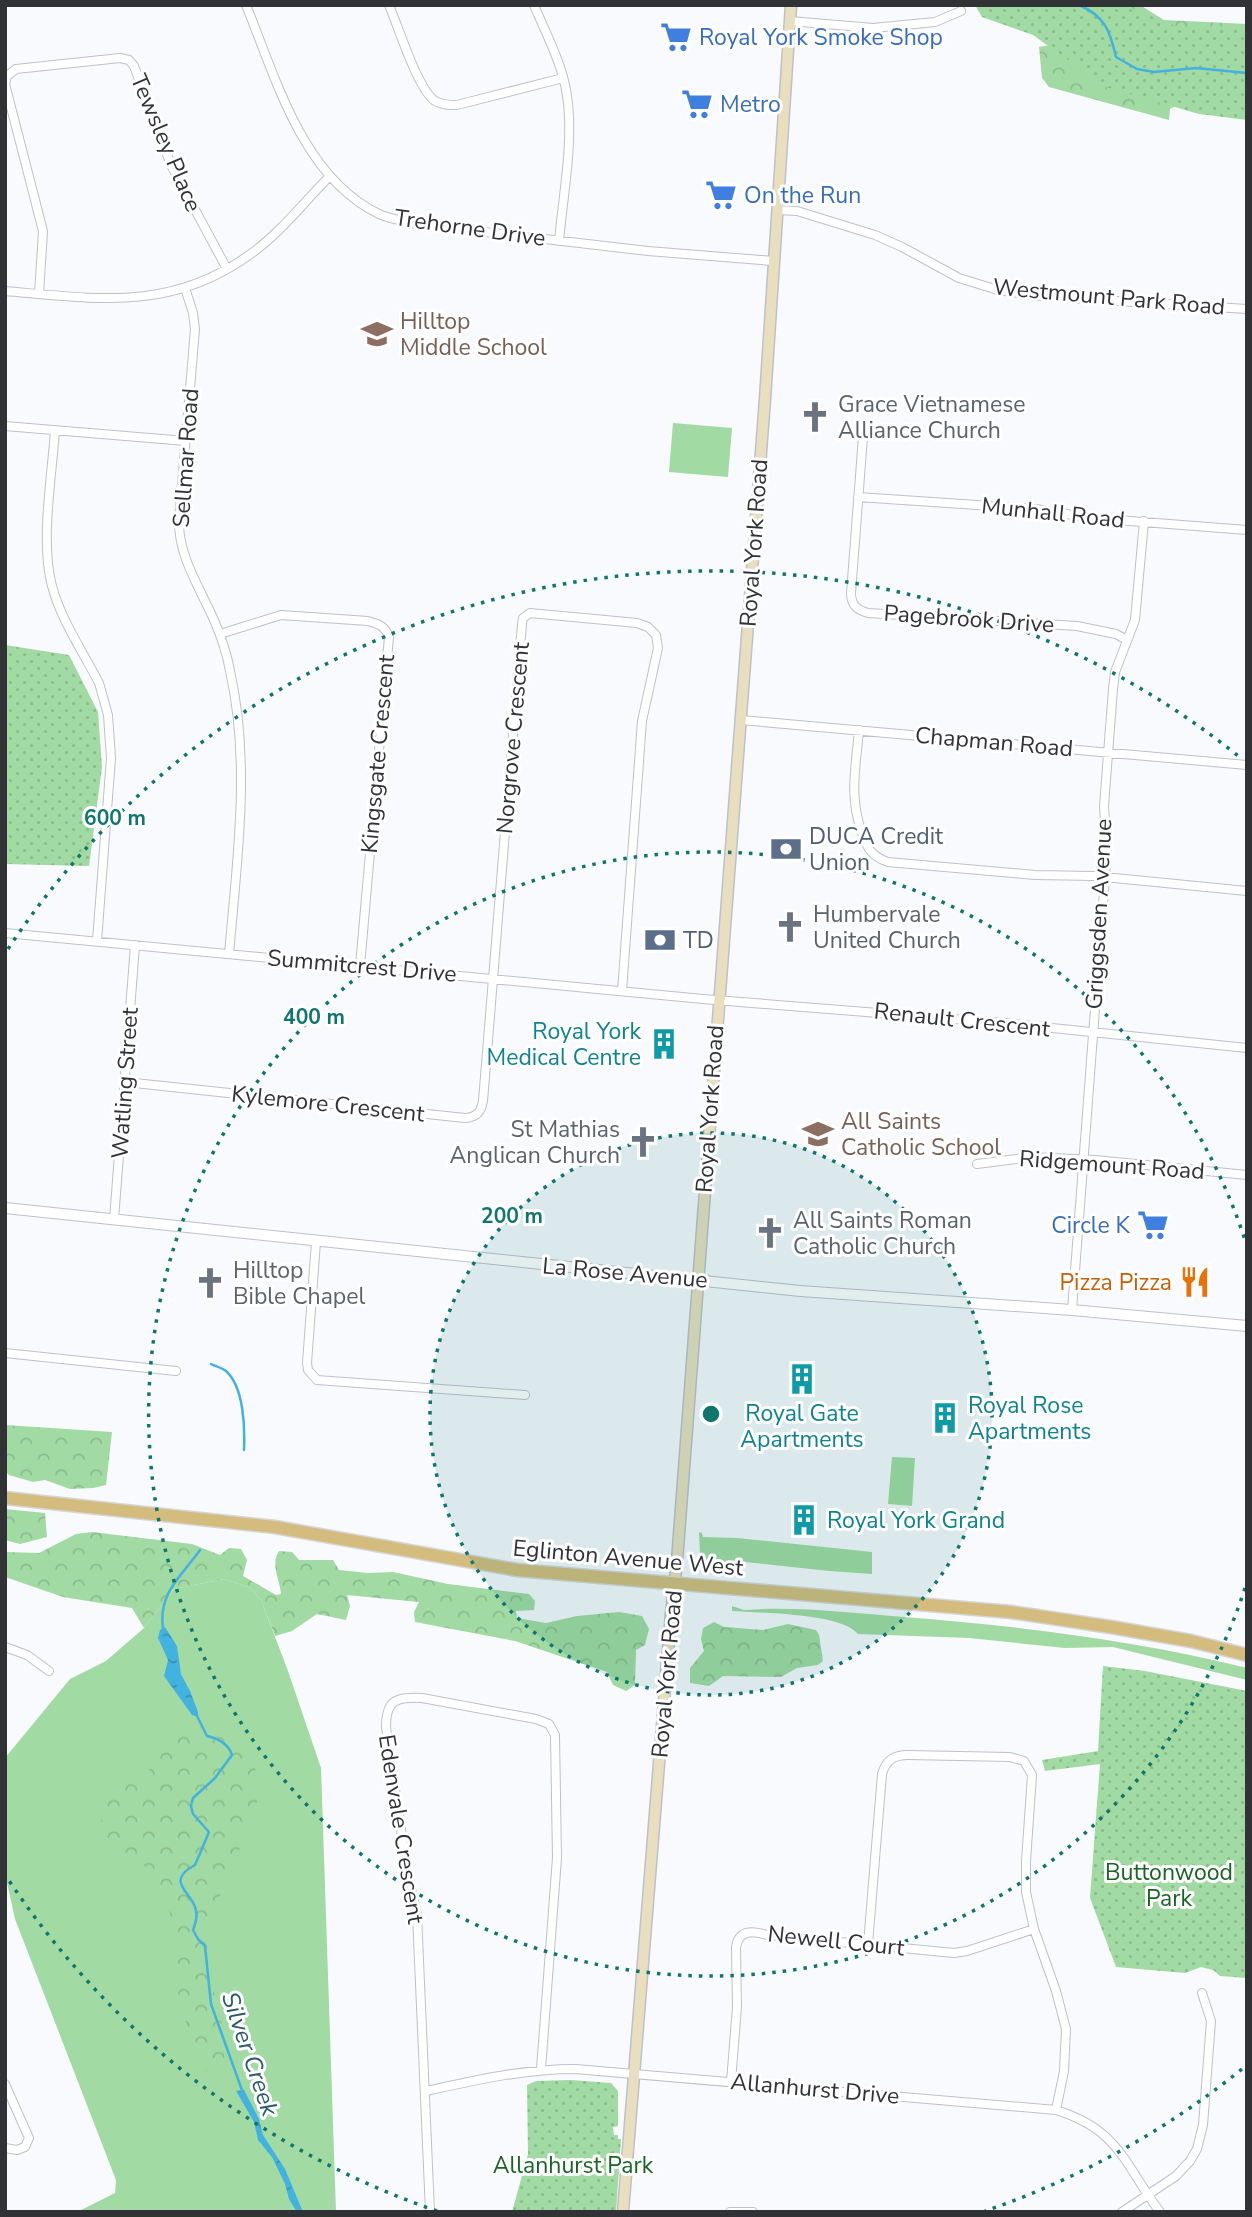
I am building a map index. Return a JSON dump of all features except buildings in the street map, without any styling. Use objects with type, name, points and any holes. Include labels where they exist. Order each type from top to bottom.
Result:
[{"type":"main road","name":"Royal York Road","points":[[623,2212],[741,720],[791,5]]},
{"type":"main road","name":"Eglinton Avenue West","points":[[5,1498],[275,1527],[517,1570],[1011,1612],[1191,1641],[1247,1655]]},
{"type":"street","name":"Trehorne Drive","points":[[246,5],[296,124],[329,177],[356,200],[381,215],[416,224],[559,241],[773,261]]},
{"type":"street","points":[[389,5],[423,87],[436,101],[457,105],[563,78]]},
{"type":"street","points":[[534,5],[563,78],[570,121],[559,241]]},
{"type":"street","points":[[790,21],[873,28],[935,22],[961,11]]},
{"type":"street","name":"Tewsley Place","points":[[39,294],[43,231],[5,84],[7,76],[16,69],[120,58],[129,60],[134,66],[171,165],[227,269]]},
{"type":"street","points":[[5,291],[121,299],[185,288],[227,269],[254,252],[329,177]]},
{"type":"street","name":"Westmount Park Road","points":[[777,210],[797,211],[874,235],[959,278],[998,290],[1038,296],[1247,309]]},
{"type":"street","name":"Sellmar Road","points":[[185,288],[195,329],[179,520],[180,538],[186,560],[220,634],[237,700],[242,766],[229,954]]},
{"type":"street","points":[[5,426],[186,441]]},
{"type":"street","points":[[55,430],[48,541],[52,584],[58,603],[99,683],[111,735],[97,941]]},
{"type":"street","name":"Pagebrook Drive","points":[[863,438],[852,604],[862,611],[1077,626],[1128,640]]},
{"type":"street","name":"Munhall Road","points":[[859,497],[1035,509],[1091,518],[1247,530]]},
{"type":"street","name":"Griggsden Avenue","points":[[1072,1310],[1107,850],[1104,806],[1115,672],[1135,620],[1144,521]]},
{"type":"street","name":"Norgrove Crescent","points":[[493,978],[522,624],[526,614],[535,612],[637,623],[652,630],[657,641],[657,655],[642,721],[622,991]]},
{"type":"street","name":"Kingsgate Crescent","points":[[220,634],[281,615],[368,621],[382,626],[386,631],[388,637],[360,966]]},
{"type":"street","name":"Chapman Road","points":[[741,720],[1247,765]]},
{"type":"street","points":[[859,730],[853,803],[870,853],[879,859],[1002,873],[1105,878],[1247,891]]},
{"type":"street","name":"Summitcrest Drive","points":[[5,933],[719,1000]]},
{"type":"street","name":"Watling Street","points":[[114,1220],[135,945]]},
{"type":"street","name":"Kylemore Crescent","points":[[125,1082],[473,1118],[479,1113],[483,1101],[493,978]]},
{"type":"street","name":"Renault Crescent","points":[[719,1000],[887,1013],[1247,1048]]},
{"type":"street","name":"Ridgemount Road","points":[[977,1164],[1031,1157],[1083,1159],[1247,1175]]},
{"type":"street","name":"La Rose Avenue","points":[[5,1208],[874,1298],[1072,1310],[1247,1326]]},
{"type":"street","points":[[316,1242],[307,1363],[308,1370],[317,1380],[525,1395]]},
{"type":"street","points":[[5,1353],[176,1371]]},
{"type":"street","points":[[5,1647],[27,1655],[49,1671]]},
{"type":"street","name":"Edenvale Crescent","points":[[429,2212],[417,1915],[406,1865],[386,1727],[387,1709],[391,1703],[404,1698],[422,1698],[536,1719],[549,1724],[555,1734],[557,1858],[541,2069]]},
{"type":"street","points":[[868,1944],[882,1774],[889,1760],[901,1755],[1010,1756],[1028,1765],[1032,1783],[1026,1883],[1034,1929],[1066,2029],[1064,2071],[1056,2110]]},
{"type":"street","name":"Newell Court","points":[[731,2082],[737,2007],[736,1947],[738,1938],[750,1931],[767,1935],[954,1953],[1034,1929]]},
{"type":"street","points":[[1122,2212],[1185,2167],[1200,2141],[1211,2021],[1202,1993]]},
{"type":"street","name":"Allanhurst Drive","points":[[426,2091],[541,2069],[634,2074],[1056,2110],[1077,2117],[1117,2146],[1160,2212]]},
{"type":"street","points":[[5,2084],[29,2138],[25,2147],[17,2150],[5,2148]]},
{"type":"street","points":[[730,2212],[753,2212]]},
{"type":"green space","points":[[975,5],[1123,5],[1178,27],[1247,27],[1247,120],[1199,114],[1106,87],[1033,35],[982,17]]},
{"type":"green space","points":[[1105,5],[1140,5],[1164,20],[1247,24],[1247,86],[1193,96],[1170,109],[1169,120],[1049,87],[1042,78],[1039,47],[1102,35]]},
{"type":"green space","points":[[673,423],[732,428],[728,477],[669,472]]},
{"type":"green space","points":[[5,645],[69,655],[98,712],[102,767],[89,866],[5,864]]},
{"type":"green space","points":[[5,1425],[112,1432],[106,1485],[70,1489],[45,1480],[33,1482],[9,1475],[5,1471]]},
{"type":"green space","points":[[892,1457],[915,1458],[912,1506],[888,1504]]},
{"type":"green space","points":[[5,1509],[45,1513],[47,1537],[20,1544],[5,1540]]},
{"type":"green space","points":[[92,1532],[192,1544],[220,1555],[229,1548],[241,1549],[247,1560],[243,1576],[276,1595],[281,1594],[275,1567],[276,1556],[279,1551],[292,1552],[299,1560],[333,1560],[339,1570],[393,1572],[448,1584],[529,1594],[535,1601],[534,1610],[516,1611],[517,1618],[546,1623],[577,1616],[619,1612],[642,1616],[649,1629],[645,1645],[636,1650],[635,1685],[626,1691],[613,1685],[607,1672],[515,1641],[415,1622],[414,1612],[419,1602],[347,1595],[350,1606],[346,1620],[317,1614],[292,1631],[275,1636],[261,1600],[251,1588],[224,1579],[174,1589],[144,1628],[132,1608],[63,1597],[5,1577],[5,1552],[39,1553],[76,1534]]},
{"type":"green space","points":[[699,1532],[703,1537],[872,1552],[872,1574],[745,1562],[732,1565],[724,1561],[723,1564],[714,1560],[713,1563],[703,1561],[700,1555]]},
{"type":"green space","points":[[224,1579],[251,1588],[261,1600],[321,1768],[336,2212],[77,2212],[115,2193],[116,2180],[15,1919],[5,1873],[5,1758],[70,1679],[106,1661],[144,1628],[174,1589]]},
{"type":"green space","points":[[732,1606],[744,1610],[804,1609],[844,1612],[1077,1635],[1162,1649],[1247,1668],[1247,1680],[1113,1647],[1065,1648],[969,1638],[858,1634],[849,1627],[818,1618],[732,1611]]},
{"type":"green space","points":[[714,1622],[724,1627],[763,1630],[788,1624],[816,1630],[823,1661],[818,1665],[797,1668],[781,1677],[723,1676],[709,1686],[690,1683],[690,1668],[704,1651],[701,1639],[703,1628]]},
{"type":"green space","name":"Buttonwood Park","points":[[1103,1666],[1145,1671],[1247,1691],[1247,1978],[1220,1976],[1213,1970],[1201,1967],[1185,1973],[1116,1967],[1090,1898],[1100,1764],[1045,1771],[1042,1760],[1098,1751]]},
{"type":"green space","points":[[213,1731],[250,1750],[261,1789],[208,1934],[211,1980],[227,2044],[224,2059],[207,2072],[180,2001],[166,1895],[149,1870],[99,1835],[104,1806],[115,1784],[148,1779],[153,1749],[173,1737]]},
{"type":"green space","name":"Allanhurst Park","points":[[536,2081],[611,2083],[618,2091],[618,2126],[613,2127],[614,2135],[621,2139],[616,2212],[512,2212],[528,2154],[527,2085]]},
{"type":"water","points":[[165,1627],[177,1646],[181,1674],[190,1691],[198,1717],[192,1715],[164,1676],[168,1660],[158,1638],[160,1630]]},
{"type":"water","points":[[244,2090],[259,2119],[263,2135],[285,2169],[303,2212],[297,2212],[272,2157],[258,2140],[254,2122],[236,2091]]},
{"type":"waterway","points":[[1079,5],[1101,19],[1116,57],[1137,69],[1154,72],[1196,68],[1247,73]]},
{"type":"waterway","name":"Silver Creek","points":[[211,1364],[226,1371],[237,1387],[243,1420],[244,1450]]},
{"type":"waterway","name":"Silver Creek","points":[[163,1629],[162,1616],[167,1596],[200,1550]]},
{"type":"waterway","name":"Silver Creek","points":[[197,1716],[207,1736],[222,1742],[232,1755],[215,1778],[193,1798],[193,1814],[209,1832],[195,1865],[186,1871],[180,1881],[196,1910],[193,1930],[205,1946],[211,2004],[243,2093]]},
{"type":"place","name":"Royal York Smoke Shop","points":[[676,37]]},
{"type":"place","name":"Metro","points":[[697,104]]},
{"type":"place","name":"On the Run","points":[[721,195]]},
{"type":"place","name":"Hilltop Middle School","points":[[377,334]]},
{"type":"place","name":"Grace Vietnamese Alliance Church","points":[[815,417]]},
{"type":"place","name":"DUCA Credit Union","points":[[786,849]]},
{"type":"place","name":"Humbervale United Church","points":[[790,927]]},
{"type":"place","name":"TD","points":[[660,940]]},
{"type":"place","name":"Royal York Medical Centre","points":[[664,1044]]},
{"type":"place","name":"All Saints Catholic School","points":[[818,1134]]},
{"type":"place","name":"St Mathias Anglican Church","points":[[643,1142]]},
{"type":"place","name":"Circle K","points":[[1153,1225]]},
{"type":"place","name":"All Saints Roman Catholic Church","points":[[770,1233]]},
{"type":"place","name":"Pizza Pizza","points":[[1195,1282]]},
{"type":"place","name":"Hilltop Bible Chapel","points":[[210,1283]]},
{"type":"place","name":"Royal Gate Apartments","points":[[802,1379]]},
{"type":"place","name":"Royal Rose Apartments","points":[[945,1418]]},
{"type":"place","name":"Royal York Grand","points":[[804,1520]]}]
